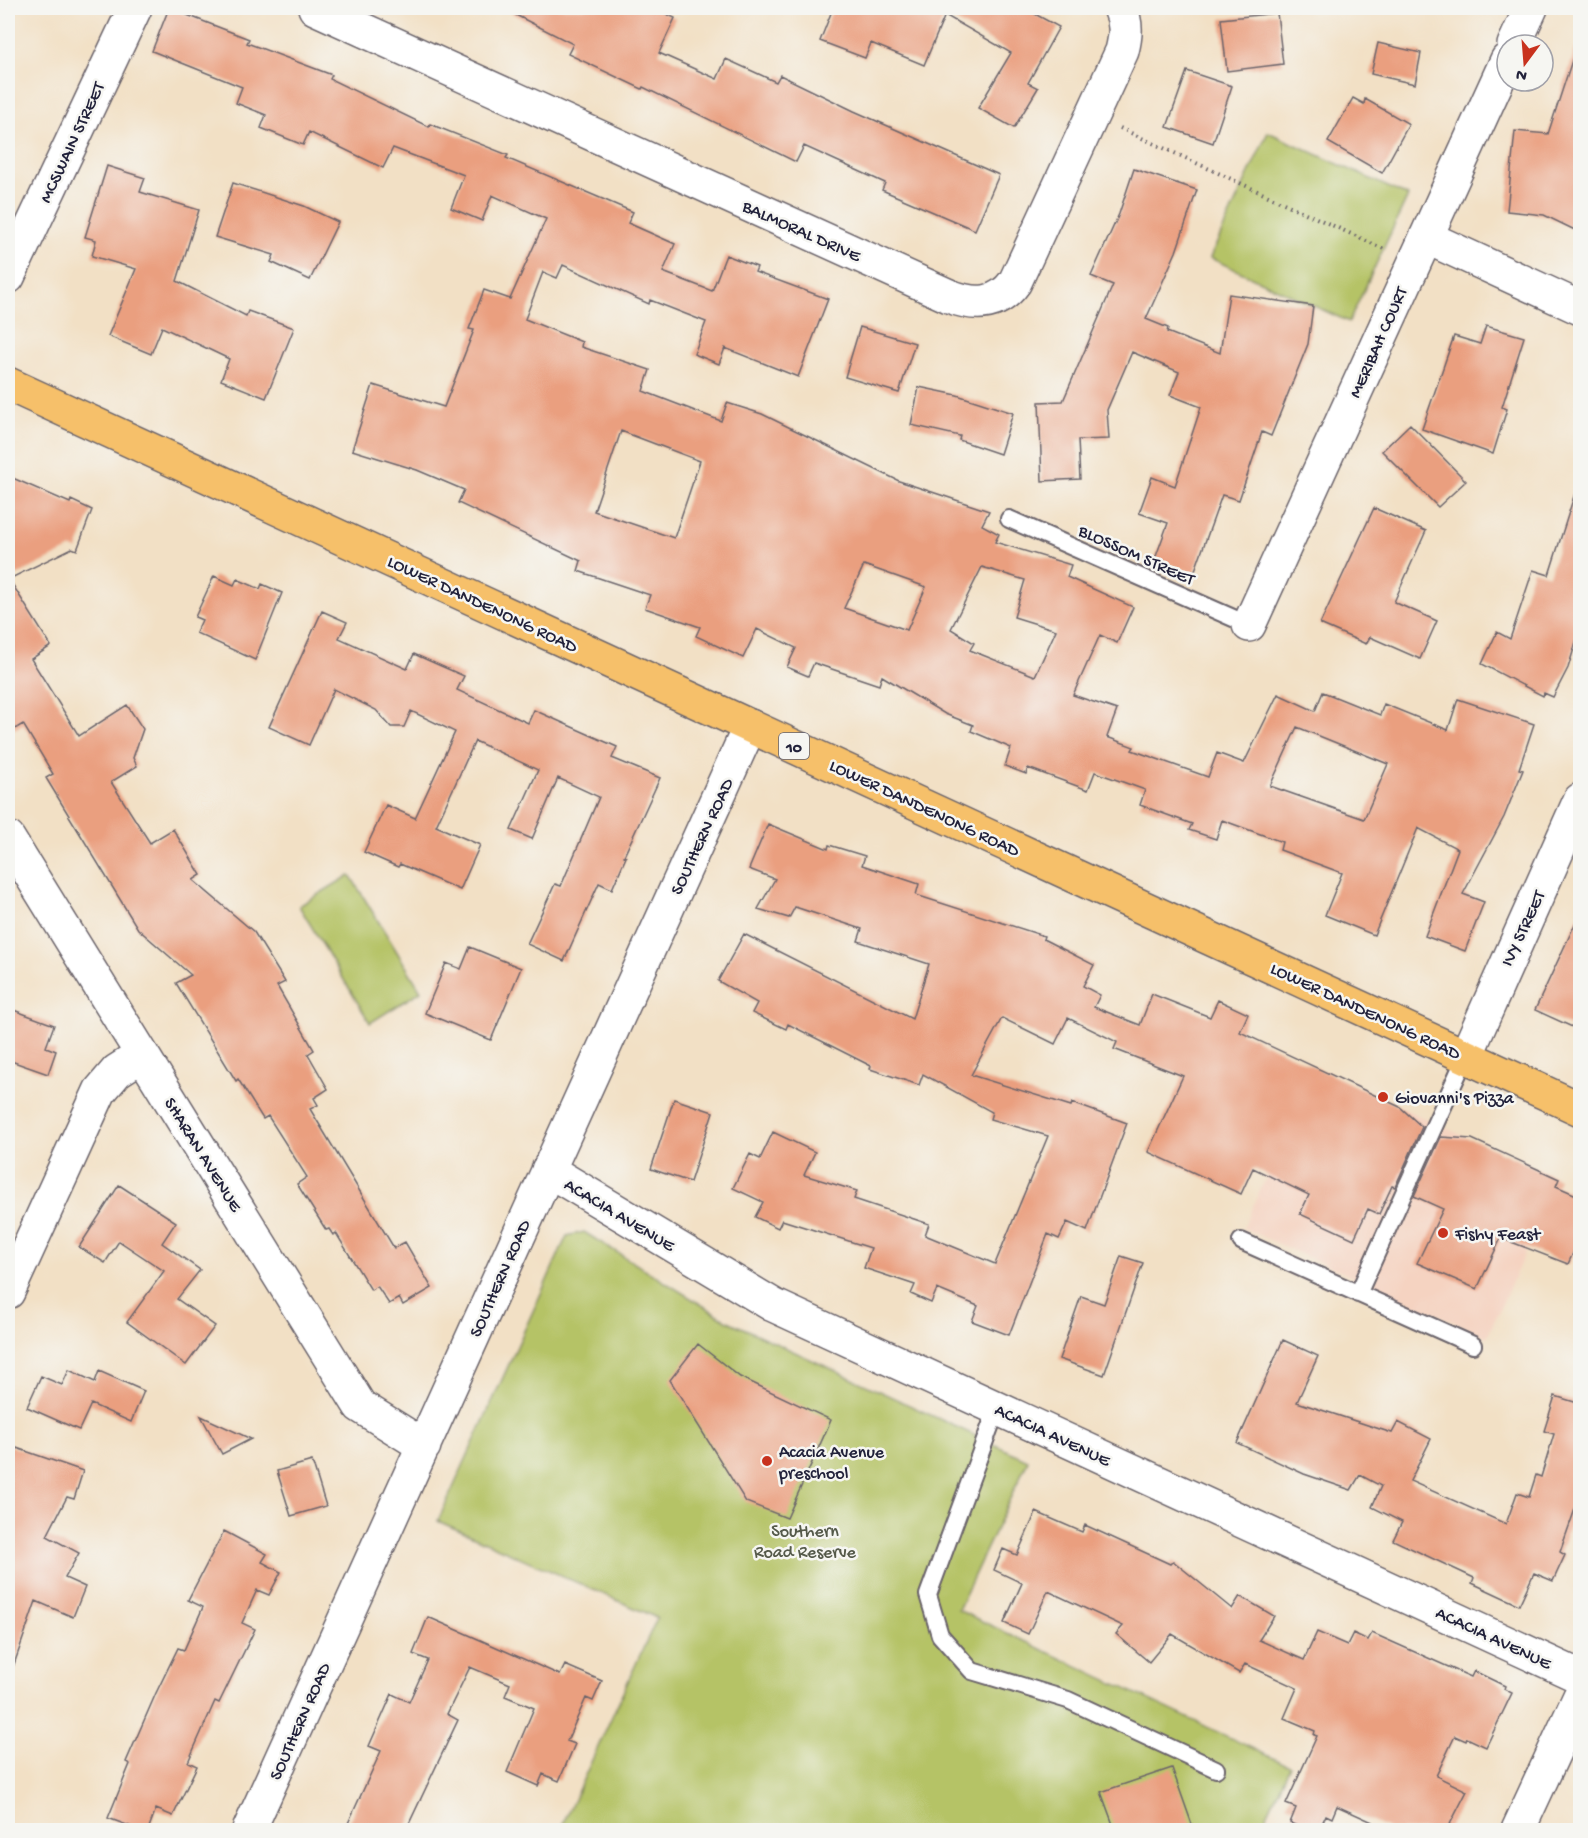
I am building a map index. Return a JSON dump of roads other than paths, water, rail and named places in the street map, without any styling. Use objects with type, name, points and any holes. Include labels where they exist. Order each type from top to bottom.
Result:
[{"type":"highway","name":"LOWER DANDENONG ROAD","points":[[8,384],[1581,1109]]},
{"type":"street","name":"MCSWAIN STREET","points":[[8,277],[135,8]]},
{"type":"street","name":"BALMORAL DRIVE","points":[[315,8],[949,296],[979,303],[1000,299],[1015,282],[1122,51],[1126,34],[1125,17],[1120,8]]},
{"type":"street","points":[[1520,33],[1531,8]]},
{"type":"street","name":"MERIBAH COURT","points":[[1249,625],[1495,86]]},
{"type":"street","points":[[1420,250],[1581,308]]},
{"type":"street","name":"SOUTHERN ROAD","points":[[249,1830],[750,726]]},
{"type":"street","name":"IVY STREET","points":[[1466,1056],[1581,800]]},
{"type":"street","name":"SHARAN AVENUE","points":[[8,838],[360,1406],[424,1446]]},
{"type":"street","points":[[8,1292],[100,1091],[117,1071],[142,1055]]},
{"type":"street","name":"ACACIA AVENUE","points":[[548,1170],[773,1305],[1578,1682]]},
{"type":"street","points":[[1518,1830],[1578,1682]]},
{"type":"lane","name":"BLOSSOM STREET","points":[[1009,519],[1249,625]]},
{"type":"lane","points":[[1358,1294],[1466,1056]]},
{"type":"lane","points":[[1241,1241],[1473,1345]]},
{"type":"lane","points":[[997,1408],[928,1595],[940,1635],[972,1671],[1068,1700],[1216,1769]]},
{"type":"place","name":"Giovanni's Pizza","points":[[1383,1097]]},
{"type":"place","name":"Fishy Feast","points":[[1443,1233]]},
{"type":"place","name":"Acacia Avenue preschool","points":[[767,1461]]},
{"type":"park label","name":"Southern Road Reserve","points":[[805,1540]]}]
